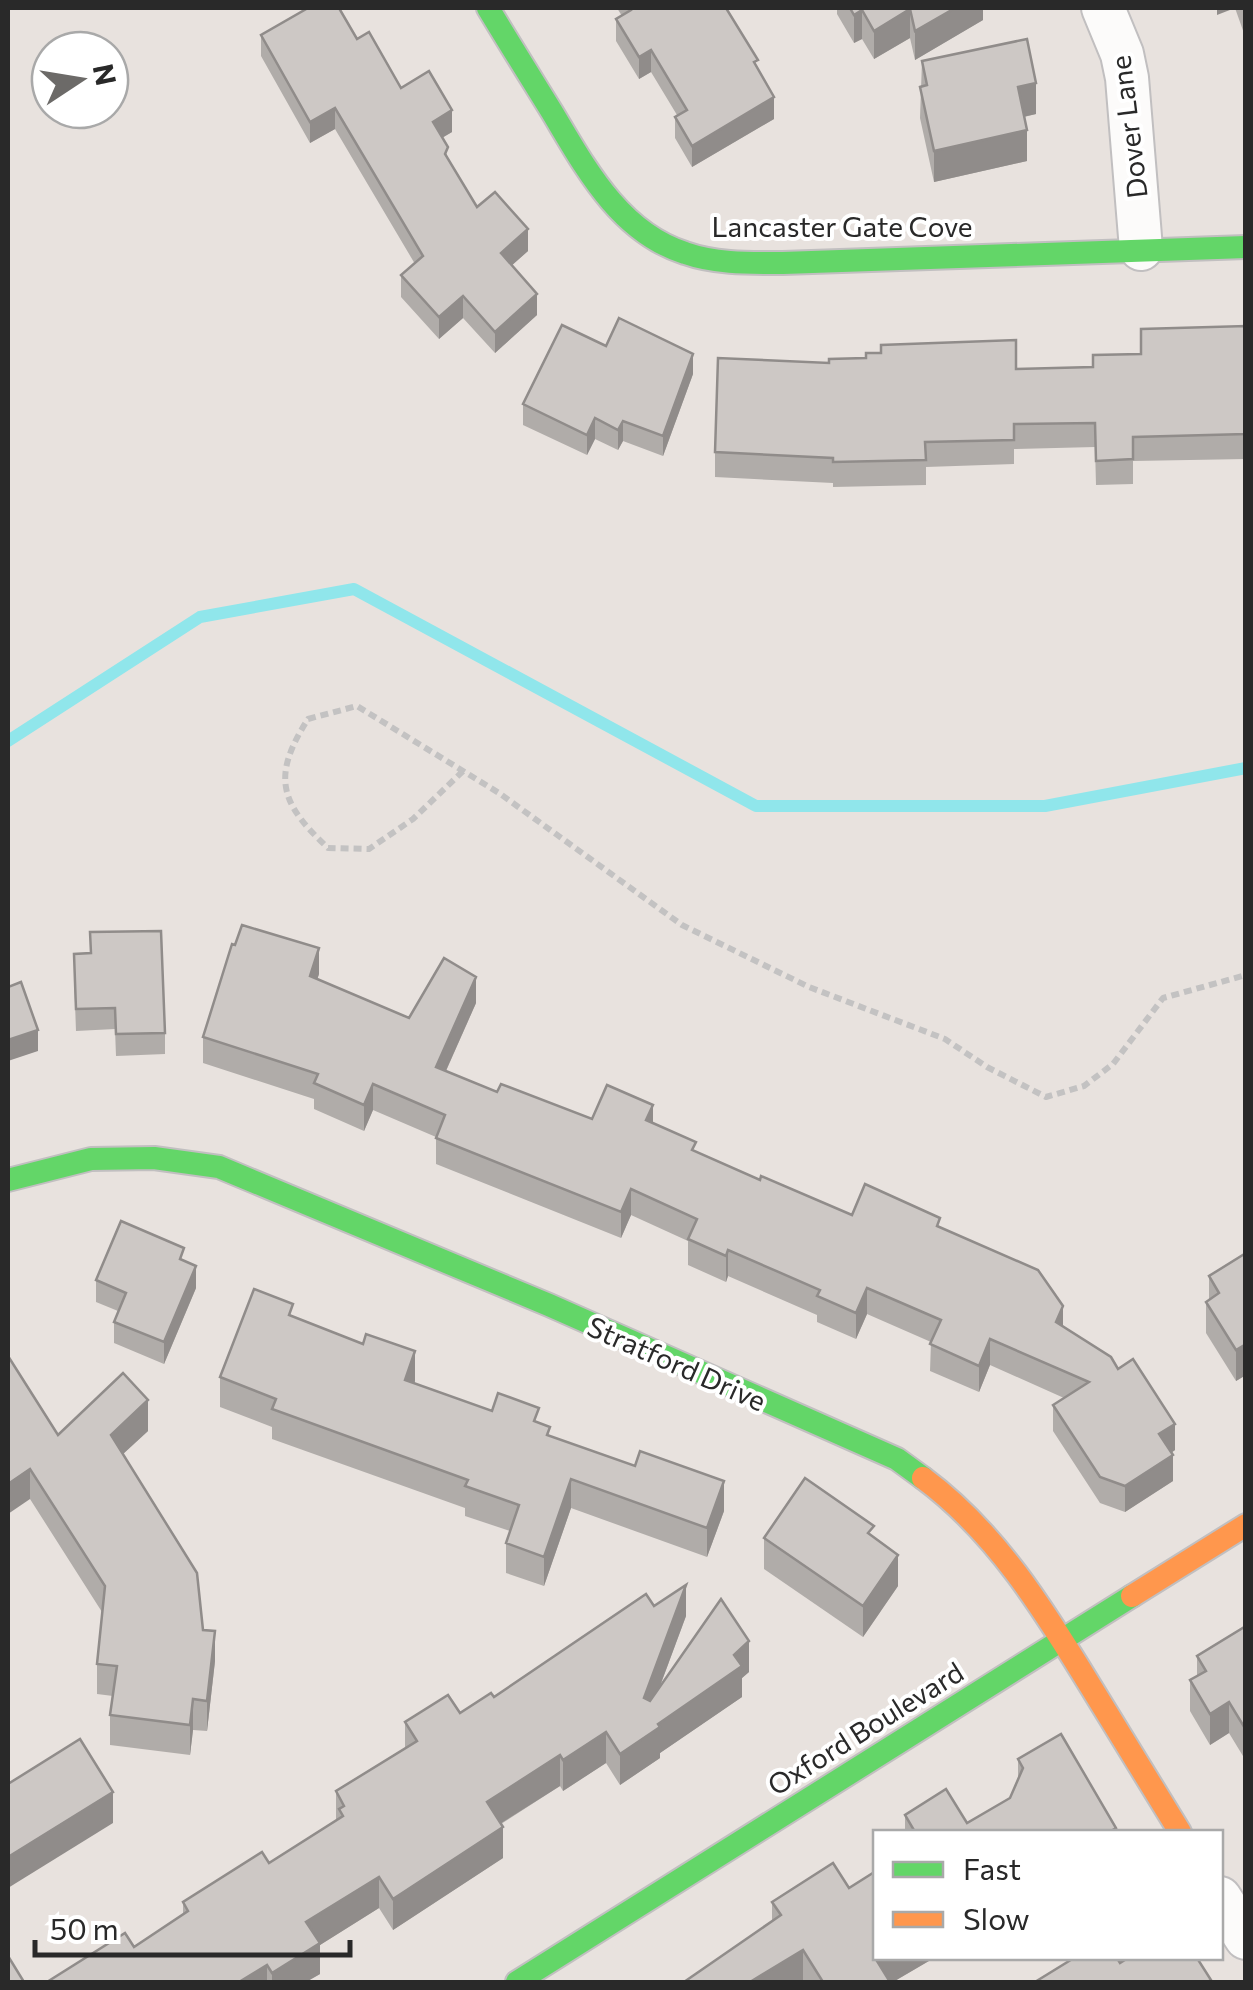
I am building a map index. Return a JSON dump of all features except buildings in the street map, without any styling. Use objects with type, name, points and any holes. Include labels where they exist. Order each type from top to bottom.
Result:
[{"type":"street","name":"Lancaster Gate Cove","points":[[488,8],[595,183],[646,236],[685,254],[717,260],[836,261],[1246,247]]},
{"type":"street","name":"Dover Lane","points":[[1103,8],[1122,54],[1127,78],[1141,249]]},
{"type":"street","name":"Stratford Drive","points":[[8,1180],[91,1160],[154,1158],[219,1167],[549,1305],[897,1459],[948,1498],[994,1543],[1062,1640],[1179,1830]]},
{"type":"street","name":"Oxford Boulevard","points":[[517,1982],[1246,1524]]},
{"type":"street","points":[[1223,1903],[1246,1938]]},
{"type":"path","points":[[462,772],[413,819],[369,849],[328,848],[301,822],[284,787],[291,746],[308,719],[357,706],[499,793],[682,924],[810,987],[945,1040],[1046,1098],[1084,1086],[1114,1064],[1164,998],[1246,975]]},
{"type":"waterway","points":[[8,741],[200,617],[354,589],[756,806],[1045,806],[1246,768]]},
{"type":"traffic: fast","points":[[488,8],[606,195],[641,230],[697,257],[783,263],[1246,247]]},
{"type":"traffic: fast","points":[[8,1180],[91,1159],[154,1158],[219,1167],[549,1305],[897,1459],[923,1478]]},
{"type":"traffic: fast","points":[[517,1982],[1132,1596]]},
{"type":"traffic: slow","points":[[923,1478],[973,1523],[1017,1574],[1179,1830]]},
{"type":"traffic: slow","points":[[1132,1596],[1246,1525]]}]
